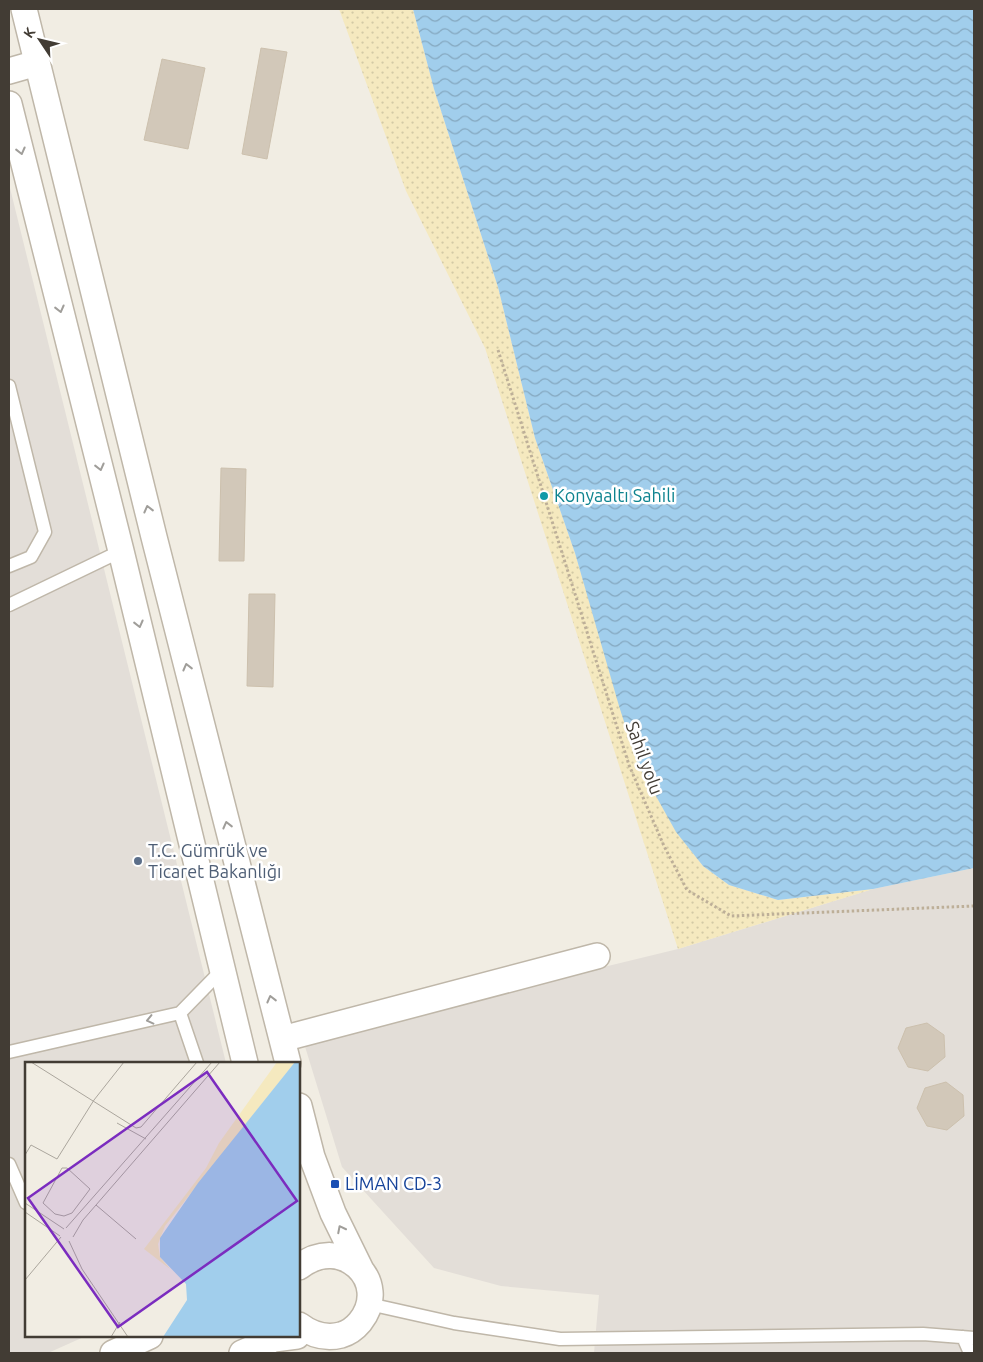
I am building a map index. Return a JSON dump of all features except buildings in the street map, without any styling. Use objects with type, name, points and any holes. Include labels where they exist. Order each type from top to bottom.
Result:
[{"type":"street","points":[[20,21],[37,63],[288,1062]]},
{"type":"street","points":[[9,71],[37,63]]},
{"type":"street","points":[[9,104],[121,551],[245,1062]]},
{"type":"street","points":[[282,1039],[597,956]]},
{"type":"street","points":[[300,1110],[312,1157],[333,1213],[367,1282],[370,1293],[365,1316],[357,1326],[346,1334],[334,1337],[308,1335]]},
{"type":"street","points":[[300,1266],[308,1260],[332,1254],[344,1257],[362,1272]]},
{"type":"street","points":[[112,1353],[148,1337]]},
{"type":"street","points":[[242,1353],[274,1339],[291,1337]]},
{"type":"lane","points":[[9,386],[45,532],[31,557],[9,566]]},
{"type":"lane","points":[[9,605],[121,551]]},
{"type":"lane","points":[[9,1052],[180,1013],[223,969]]},
{"type":"lane","points":[[180,1013],[197,1062]]},
{"type":"lane","points":[[9,1164],[25,1201]]},
{"type":"lane","points":[[369,1304],[454,1322],[560,1339],[923,1334],[969,1337],[970,1353]]},
{"type":"path","name":"Sahil yolu","points":[[498,350],[629,765],[664,846],[687,890],[731,916],[974,906]]},
{"type":"shaded area","points":[[9,184],[226,1062],[25,1062],[25,1337],[84,1337],[48,1353],[9,1353]]},
{"type":"shaded area","points":[[974,868],[974,1353],[594,1353],[599,1295],[501,1286],[434,1268],[342,1167],[303,1040],[678,949],[873,889]]},
{"type":"sand","name":"Konyaaltı Sahili","points":[[339,9],[413,9],[434,89],[498,287],[535,438],[575,553],[637,762],[676,831],[703,866],[729,885],[778,900],[873,889],[678,949],[485,348],[406,191]]},
{"type":"water","points":[[413,9],[974,9],[974,868],[873,889],[778,900],[729,885],[703,866],[676,832],[637,762],[619,706],[575,553],[535,438],[498,287],[434,89]]},
{"type":"place","name":"Konyaaltı Sahili","points":[[544,496]]},
{"type":"place","name":"T.C. Gümrük ve Ticaret Bakanlığı","points":[[138,861]]},
{"type":"place","name":"LİMAN CD-3","points":[[335,1184]]}]
